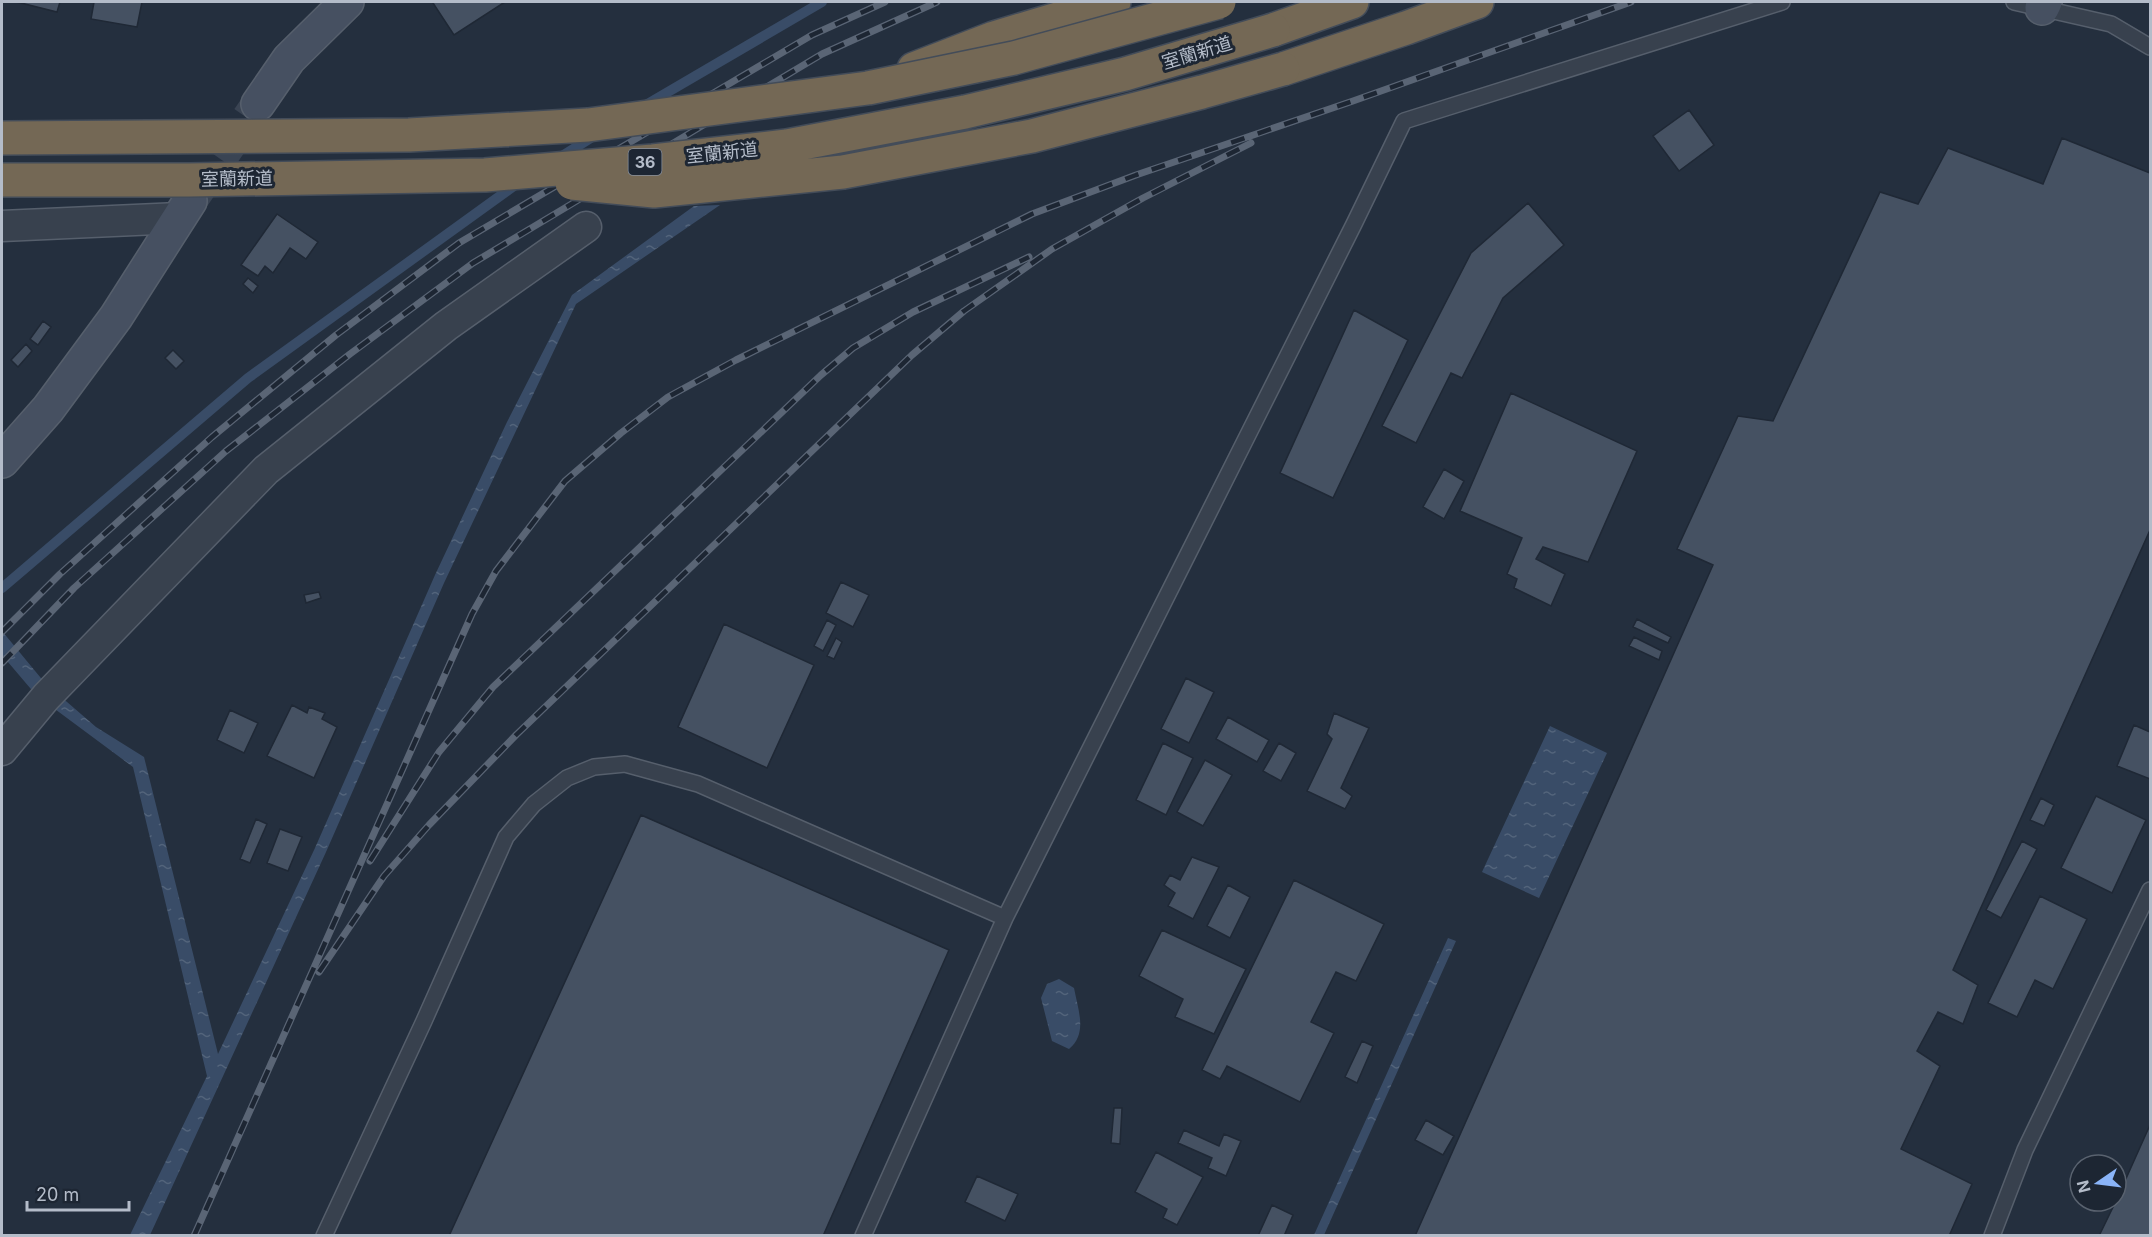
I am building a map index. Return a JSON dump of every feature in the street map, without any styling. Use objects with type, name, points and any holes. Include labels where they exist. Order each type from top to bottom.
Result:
[{"type":"highway","points":[[868,88],[994,38],[1114,2]]},
{"type":"highway","points":[[2,138],[409,135],[588,125],[868,88],[1014,58],[1219,2]]},
{"type":"highway","name":"室蘭新道","points":[[2,180],[189,180],[485,175],[653,161],[798,144],[965,112],[1125,74],[1273,30],[1352,2]]},
{"type":"highway","points":[[485,175],[654,190],[843,172],[1032,136],[1202,92],[1283,69],[1477,2]]},
{"type":"street","points":[[258,104],[290,59],[347,2]]},
{"type":"street","points":[[2,226],[185,209]]},
{"type":"street","points":[[2,461],[48,409],[109,326],[185,209]]},
{"type":"street","points":[[2,750],[46,697],[266,470],[446,326],[586,227]]},
{"type":"lane","points":[[863,1236],[1005,918],[1404,121],[1782,2]]},
{"type":"lane","points":[[2034,4],[2110,24],[2151,47]]},
{"type":"lane","points":[[324,1236],[506,837],[534,804],[567,778],[594,767],[625,764],[698,784],[1005,918]]},
{"type":"lane","points":[[1992,1236],[2025,1150],[2151,890]]},
{"type":"water","points":[[720,205],[576,304],[444,583],[326,852],[150,1235],[130,1235],[207,1076],[133,767],[36,695],[2,655],[2,631],[45,683],[96,727],[144,757],[218,1054],[315,848],[435,575],[507,422],[572,295],[694,206]]},
{"type":"water","points":[[1550,726],[1607,753],[1539,898],[1482,872]]},
{"type":"water","points":[[1448,938],[1456,941],[1324,1235],[1314,1235]]},
{"type":"water","points":[[1059,979],[1074,988],[1079,1013],[1078,1036],[1069,1049],[1052,1041],[1041,998],[1047,984]]},
{"type":"building","points":[[17,2],[60,2],[57,12]]},
{"type":"building","points":[[94,2],[142,2],[137,27],[91,19]]},
{"type":"building","points":[[505,2],[454,35],[433,3]]},
{"type":"building","points":[[1689,110],[1714,145],[1679,171],[1653,136]]},
{"type":"building","points":[[2062,138],[2150,173],[2150,530],[1953,970],[1978,985],[1963,1024],[1938,1012],[1917,1051],[1940,1066],[1901,1149],[1972,1184],[1949,1236],[1415,1236],[1713,565],[1677,549],[1738,416],[1773,421],[1880,192],[1918,204],[1948,148],[2043,184]]},
{"type":"building","points":[[1528,203],[1564,245],[1503,298],[1462,378],[1451,373],[1416,443],[1382,426],[1471,253]]},
{"type":"building","points":[[277,214],[318,242],[306,259],[290,248],[273,273],[265,266],[258,276],[241,265]]},
{"type":"building","points":[[248,278],[258,286],[253,293],[243,284]]},
{"type":"building","points":[[1354,310],[1408,340],[1333,498],[1280,473]]},
{"type":"building","points":[[43,321],[51,327],[38,345],[30,339]]},
{"type":"building","points":[[26,344],[32,351],[18,367],[11,360]]},
{"type":"building","points":[[173,350],[184,361],[176,369],[165,358]]},
{"type":"building","points":[[1511,393],[1637,451],[1588,562],[1543,547],[1536,559],[1565,574],[1551,606],[1514,588],[1517,579],[1507,574],[1522,538],[1460,511]]},
{"type":"building","points":[[1444,469],[1464,481],[1444,519],[1423,507]]},
{"type":"building","points":[[841,582],[869,595],[853,627],[826,613]]},
{"type":"building","points":[[319,592],[321,598],[306,603],[304,595]]},
{"type":"building","points":[[1637,619],[1671,637],[1668,643],[1633,627]]},
{"type":"building","points":[[827,620],[836,625],[823,651],[814,646]]},
{"type":"building","points":[[724,624],[814,665],[767,768],[678,727]]},
{"type":"building","points":[[1634,637],[1662,651],[1659,660],[1629,646]]},
{"type":"building","points":[[836,638],[842,642],[834,659],[827,656]]},
{"type":"building","points":[[1186,678],[1214,692],[1189,743],[1161,729]]},
{"type":"building","points":[[292,705],[307,713],[309,707],[325,713],[322,719],[337,727],[314,778],[267,756]]},
{"type":"building","points":[[230,710],[258,723],[244,753],[217,740]]},
{"type":"building","points":[[1334,713],[1369,728],[1341,788],[1352,796],[1345,809],[1307,791],[1332,739],[1327,734]]},
{"type":"building","points":[[1228,717],[1269,740],[1257,762],[1216,739]]},
{"type":"building","points":[[2134,725],[2150,732],[2150,779],[2117,766]]},
{"type":"building","points":[[1163,743],[1193,758],[1166,815],[1136,800]]},
{"type":"building","points":[[1279,743],[1296,753],[1281,781],[1263,771]]},
{"type":"building","points":[[1205,760],[1232,775],[1203,826],[1177,812]]},
{"type":"building","points":[[2096,796],[2146,820],[2112,893],[2061,868]]},
{"type":"building","points":[[2041,798],[2054,805],[2044,826],[2030,820]]},
{"type":"building","points":[[641,815],[949,950],[823,1236],[449,1236]]},
{"type":"building","points":[[256,819],[267,824],[250,863],[240,859]]},
{"type":"building","points":[[280,829],[302,837],[288,871],[267,863]]},
{"type":"building","points":[[2022,841],[2037,849],[2001,918],[1986,910]]},
{"type":"building","points":[[1192,857],[1219,867],[1193,919],[1168,906],[1175,893],[1164,885],[1170,875],[1180,880]]},
{"type":"building","points":[[1294,880],[1384,924],[1356,981],[1336,972],[1311,1022],[1334,1033],[1300,1102],[1227,1066],[1220,1079],[1202,1070]]},
{"type":"building","points":[[1228,885],[1250,897],[1230,938],[1207,926]]},
{"type":"building","points":[[2040,896],[2087,919],[2053,989],[2035,980],[2017,1017],[1988,1003]]},
{"type":"building","points":[[1162,930],[1246,969],[1214,1034],[1175,1017],[1183,999],[1139,976]]},
{"type":"building","points":[[1362,1041],[1373,1046],[1357,1083],[1345,1077]]},
{"type":"building","points":[[1114,1108],[1122,1108],[1120,1144],[1111,1143]]},
{"type":"building","points":[[1426,1120],[1454,1136],[1443,1155],[1415,1140]]},
{"type":"building","points":[[2150,1125],[2150,1236],[2099,1236],[2110,1213],[2128,1213],[2128,1174]]},
{"type":"building","points":[[1184,1130],[1219,1146],[1224,1134],[1241,1141],[1226,1176],[1208,1168],[1212,1158],[1178,1143]]},
{"type":"building","points":[[1156,1152],[1203,1177],[1177,1225],[1163,1218],[1167,1209],[1135,1192]]},
{"type":"building","points":[[977,1176],[1018,1194],[1005,1221],[965,1202]]},
{"type":"building","points":[[1272,1205],[1293,1215],[1284,1236],[1258,1236]]},
{"type":"waterway","points":[[644,106],[822,2]]},
{"type":"waterway","points":[[559,158],[597,134]]},
{"type":"waterway","points":[[2,588],[248,378],[518,183]]},
{"type":"tunnel","points":[[192,199],[258,104]]},
{"type":"railway","points":[[2,632],[60,574],[212,437],[336,335],[459,243],[812,35],[885,2]]},
{"type":"railway","points":[[2,663],[74,588],[226,451],[350,354],[473,263],[822,54],[937,2]]},
{"type":"railway","points":[[194,1236],[472,614],[496,571],[565,481],[621,433],[668,397],[736,360],[1032,214],[1136,175],[1631,2]]},
{"type":"railway","points":[[319,972],[384,876],[429,825],[516,735],[912,355],[964,311],[1052,249],[1143,198],[1251,143]]},
{"type":"railway","points":[[370,861],[439,752],[493,687],[821,375],[853,348],[913,312],[1029,257]]}]
